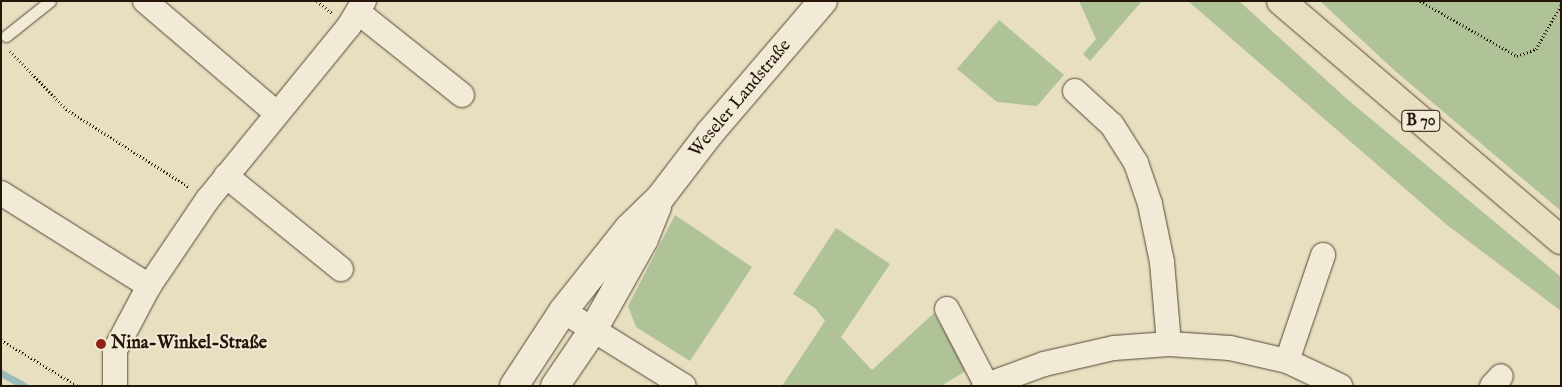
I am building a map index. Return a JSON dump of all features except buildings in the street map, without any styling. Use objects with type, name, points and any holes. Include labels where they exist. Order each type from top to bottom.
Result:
[{"type":"main road","name":"B 70","points":[[1281,1],[1561,240]]},
{"type":"street","points":[[145,1],[276,114]]},
{"type":"street","name":"Weseler Landstraße","points":[[514,386],[563,311],[628,228],[660,198],[709,134],[823,1]]},
{"type":"street","points":[[115,386],[115,350],[149,286],[208,199],[361,7],[462,95]]},
{"type":"street","points":[[1075,91],[1112,125],[1136,163],[1150,204],[1162,262],[1168,344]]},
{"type":"street","points":[[226,176],[340,269]]},
{"type":"street","points":[[1,193],[149,286]]},
{"type":"street","name":"Weseler Landstraße","points":[[556,386],[593,330],[644,239],[660,198]]},
{"type":"street","points":[[1287,361],[1323,255]]},
{"type":"street","points":[[947,309],[985,385],[1044,364],[1105,350],[1168,344],[1230,348],[1287,361],[1340,386]]},
{"type":"street","points":[[563,311],[684,386]]},
{"type":"lane","points":[[6,36],[50,1]]},
{"type":"path","points":[[1420,1],[1517,56],[1536,48],[1561,5]]},
{"type":"path","points":[[8,48],[66,109],[208,199]]},
{"type":"path","points":[[1,340],[78,386]]},
{"type":"green space","points":[[1079,1],[1142,1],[1090,61],[1083,54],[1096,39]]},
{"type":"green space","points":[[1188,1],[1239,1],[1347,99],[1561,277],[1561,311],[1447,225]]},
{"type":"green space","points":[[1320,1],[1561,1],[1561,211],[1394,70]]},
{"type":"green space","points":[[999,20],[1064,75],[1037,106],[997,102],[957,69]]},
{"type":"green space","points":[[675,215],[752,267],[690,361],[636,327],[628,306]]},
{"type":"green space","points":[[836,228],[890,264],[841,337],[872,370],[934,313],[964,366],[964,372],[941,386],[782,386],[825,321],[815,308],[793,294]]},
{"type":"waterway","points":[[1,373],[24,386]]},
{"type":"place","name":"Nina-Winkel-Straße","points":[[101,344]]}]
